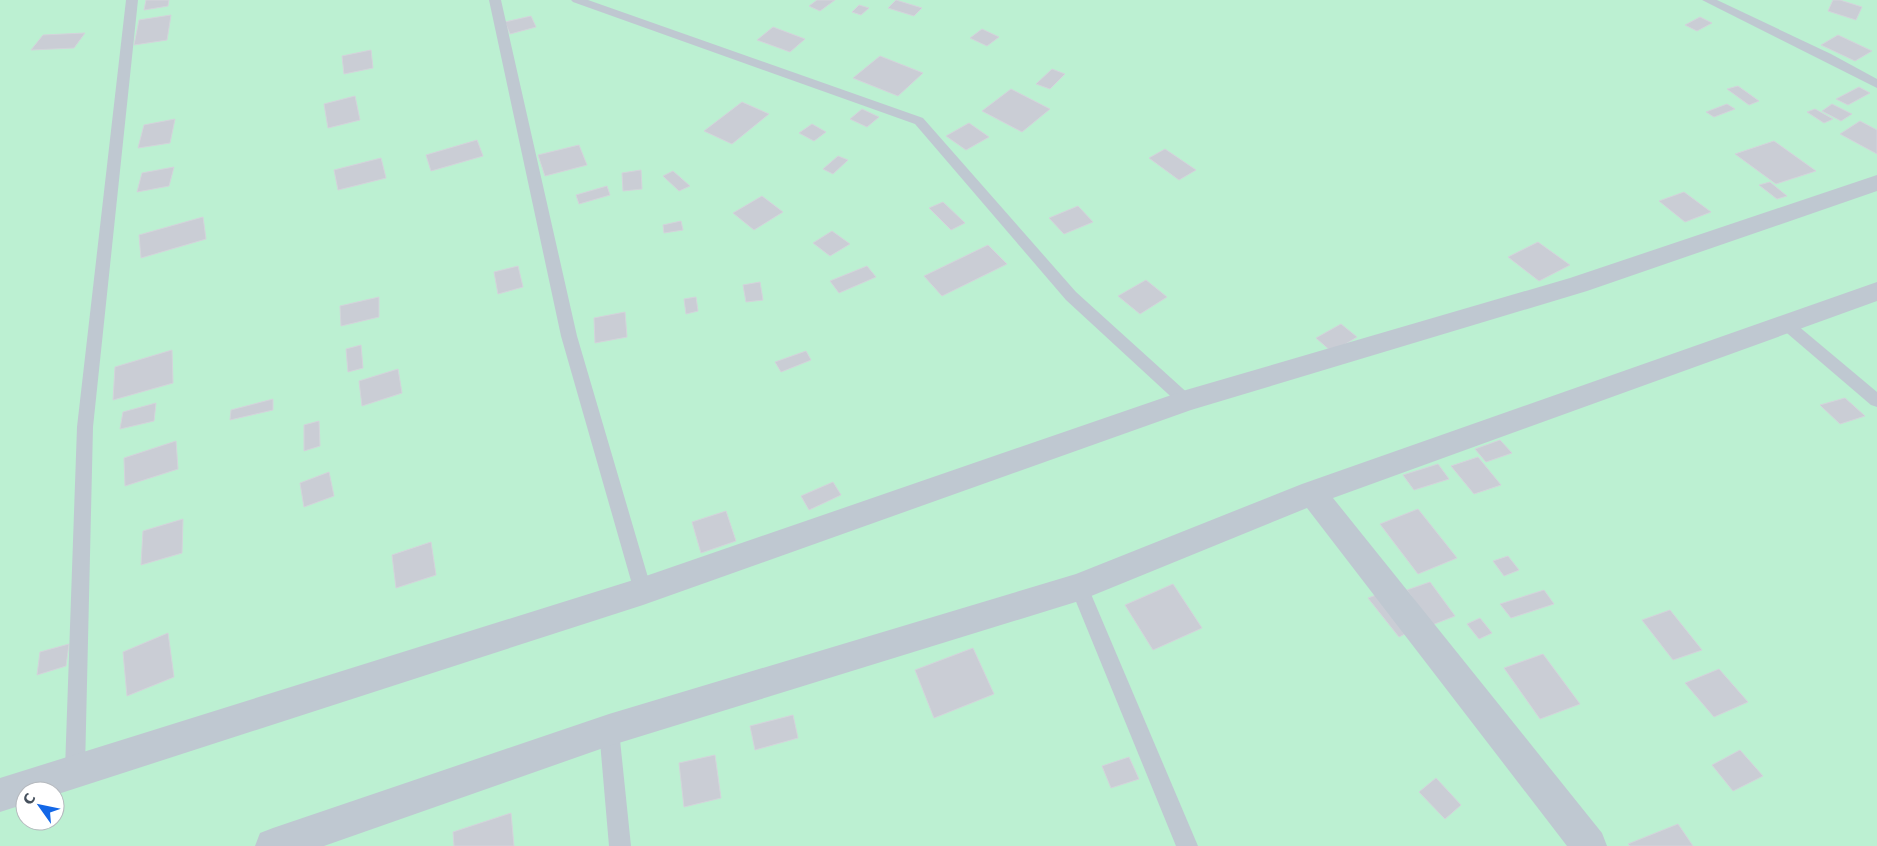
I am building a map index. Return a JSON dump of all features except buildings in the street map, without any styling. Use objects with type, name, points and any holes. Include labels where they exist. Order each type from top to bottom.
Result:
[{"type":"street","points":[[0,794],[643,590],[1186,402],[1578,285],[1877,184]]},
{"type":"street","points":[[273,846],[609,730],[1079,587],[1312,493],[1877,291]]},
{"type":"street","points":[[1312,493],[1589,846]]},
{"type":"lane","points":[[75,769],[86,427],[132,0]]},
{"type":"lane","points":[[495,0],[569,336],[643,590]]},
{"type":"lane","points":[[577,0],[919,121],[1071,296],[1186,402]]},
{"type":"lane","points":[[1708,0],[1827,57],[1877,84]]},
{"type":"lane","points":[[1786,324],[1877,400]]},
{"type":"lane","points":[[1079,587],[1187,846]]},
{"type":"lane","points":[[609,730],[620,846]]},
{"type":"green space","points":[[0,0],[1877,0],[1877,846],[0,846]]}]
